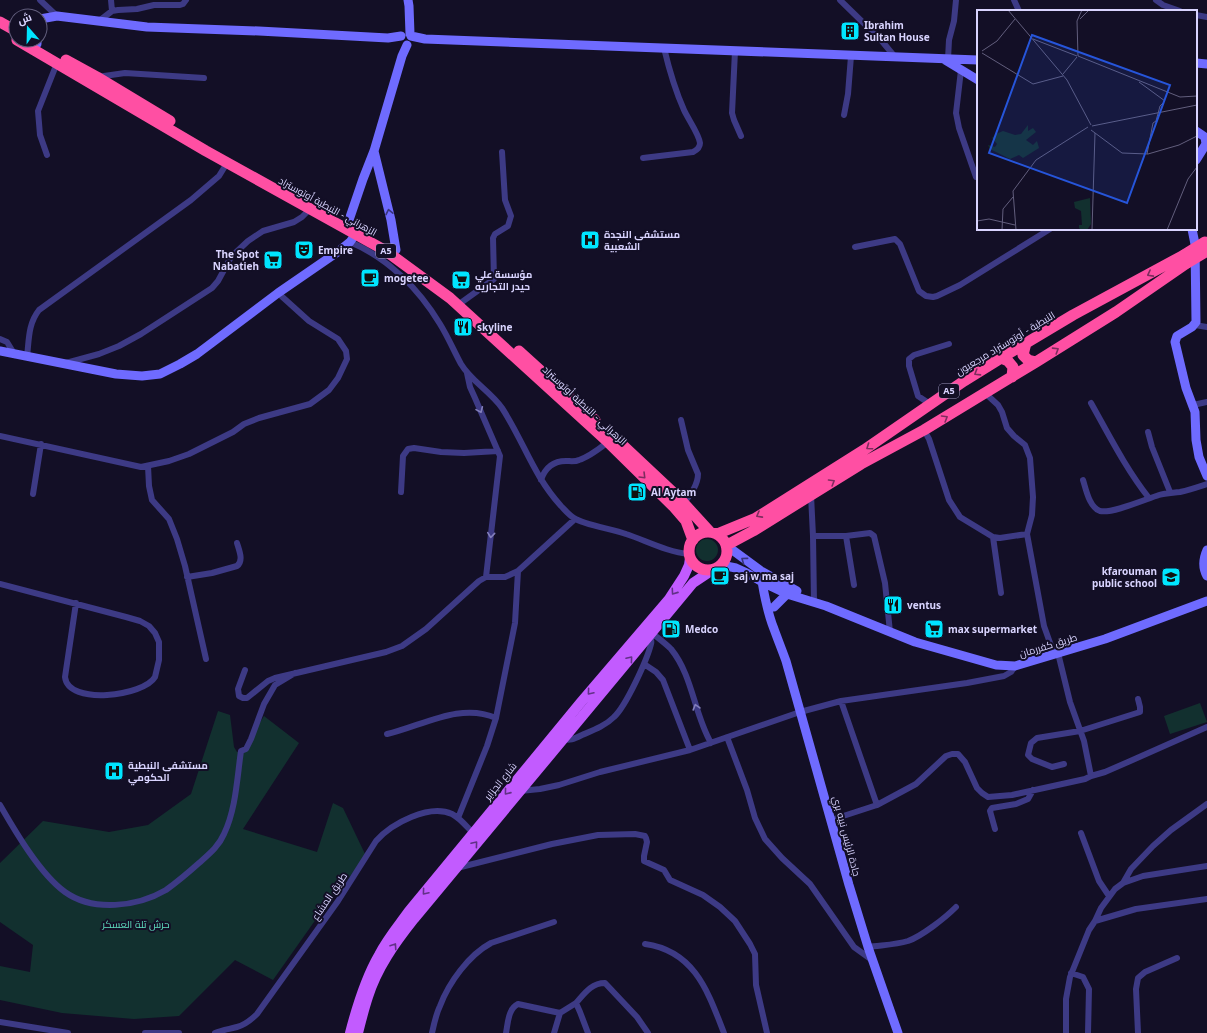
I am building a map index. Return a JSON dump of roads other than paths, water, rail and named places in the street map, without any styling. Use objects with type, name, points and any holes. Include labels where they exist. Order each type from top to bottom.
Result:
[{"type":"highway","name":"الزهراني - النبطية أوتوستراد","points":[[36,48],[57,63],[309,210],[352,238],[386,251],[450,298],[608,442],[673,506],[686,521],[693,540]]},
{"type":"highway","name":"الزهراني - النبطية أوتوستراد","points":[[47,48],[221,152],[396,250],[439,281],[547,375],[714,533]]},
{"type":"highway","name":"النبطية - أوتوستراد مرجعيون","points":[[727,545],[753,531],[811,494],[924,430],[1116,312],[1206,245]]},
{"type":"highway","name":"النبطية - أوتوستراد مرجعيون","points":[[714,533],[763,514],[864,450],[964,381],[1073,315],[1186,259]]},
{"type":"highway","points":[[1026,343],[1023,355],[1028,360],[1036,362]]},
{"type":"highway","points":[[1002,358],[1008,361],[1013,367],[1012,377]]},
{"type":"highway","name":"A5","points":[[693,540],[704,532],[714,533],[724,540],[727,545]]},
{"type":"highway","points":[[693,540],[690,546],[690,556],[694,564],[706,570],[715,569],[724,562],[727,555],[727,545]]},
{"type":"main road","name":"شارع الجزاير","points":[[350,1033],[357,1007],[366,983],[387,941],[409,911],[581,702],[669,599],[684,576],[689,565],[690,556]]},
{"type":"main road","name":"شارع الجزاير","points":[[358,1033],[368,996],[379,971],[388,954],[414,919],[562,738],[693,583],[715,569]]},
{"type":"street","points":[[40,0],[57,16]]},
{"type":"street","points":[[111,0],[112,11]]},
{"type":"street","points":[[99,21],[112,11],[136,9],[154,5],[180,5],[186,0]]},
{"type":"street","points":[[348,223],[374,151],[402,56],[409,17],[408,0]]},
{"type":"street","points":[[840,0],[881,40],[895,57]]},
{"type":"street","points":[[946,59],[954,22],[956,0]]},
{"type":"street","points":[[1014,0],[1019,10]]},
{"type":"street","points":[[1156,0],[1163,5],[1177,10]]},
{"type":"street","points":[[1197,15],[1207,17]]},
{"type":"street","points":[[48,17],[57,16],[147,27],[406,39],[977,60]]},
{"type":"street","points":[[643,158],[693,152],[700,146],[698,137],[683,109],[672,78],[664,48]]},
{"type":"street","points":[[735,51],[732,113],[741,136]]},
{"type":"street","points":[[844,115],[848,94],[851,56]]},
{"type":"street","points":[[946,59],[977,79]]},
{"type":"street","points":[[47,155],[39,131],[38,111],[57,63]]},
{"type":"street","points":[[1197,63],[1207,64]]},
{"type":"street","points":[[961,70],[956,113],[963,140],[976,177]]},
{"type":"street","points":[[97,77],[125,73],[204,78]]},
{"type":"street","points":[[1197,133],[1206,138],[1206,144],[1197,158]]},
{"type":"street","points":[[374,151],[391,220],[396,250]]},
{"type":"street","points":[[462,302],[494,279],[493,238],[495,234],[508,226],[511,220],[505,200],[502,152]]},
{"type":"street","points":[[27,357],[31,324],[33,317],[39,310],[206,188],[219,176],[227,163]]},
{"type":"street","points":[[64,364],[99,354],[119,346],[148,330],[212,288],[218,281],[231,257],[252,238],[264,231],[294,222],[309,210]]},
{"type":"street","points":[[854,247],[895,239],[900,244],[918,291],[926,296],[932,297],[960,285],[1048,230]]},
{"type":"street","points":[[1192,230],[1195,244],[1195,324]]},
{"type":"street","points":[[0,351],[116,374],[142,376],[160,374],[197,354],[278,293],[339,252],[352,238],[360,246],[392,268],[420,295],[440,323],[467,373],[474,398],[500,456],[486,577]]},
{"type":"street","points":[[0,436],[142,467],[169,461],[188,454],[232,432],[244,424],[259,418],[310,404],[329,390],[338,378],[347,359],[346,351],[342,343],[309,321],[278,293]]},
{"type":"street","points":[[1207,327],[1195,324],[1179,334],[1175,342],[1186,388],[1195,412],[1196,440],[1199,457],[1207,476]]},
{"type":"street","points":[[0,338],[8,343],[15,355]]},
{"type":"street","points":[[930,404],[918,396],[908,366],[909,359],[914,355],[949,344]]},
{"type":"street","points":[[467,373],[485,389],[499,405],[508,418],[541,480],[551,494],[575,519],[620,532],[690,556]]},
{"type":"street","points":[[985,393],[998,405],[1007,428],[1025,445],[1030,458],[1033,497],[1032,515],[1027,534],[1044,626],[1056,653],[1075,720],[1080,731],[1091,776]]},
{"type":"street","points":[[1193,405],[1207,402]]},
{"type":"street","points":[[1092,403],[1106,431],[1149,498]]},
{"type":"street","points":[[681,420],[688,450],[698,474],[694,488],[684,503]]},
{"type":"street","points":[[924,430],[929,439],[949,500],[957,514],[964,520],[993,537],[1000,538],[1027,534]]},
{"type":"street","points":[[1148,432],[1152,448],[1170,492]]},
{"type":"street","points":[[541,480],[543,473],[550,465],[561,461],[581,460],[608,442]]},
{"type":"street","points":[[33,494],[41,444]]},
{"type":"street","points":[[401,492],[403,456],[408,449],[414,448],[441,452],[464,453],[498,451]]},
{"type":"street","points":[[148,466],[151,496],[156,506],[171,524],[185,566],[206,659]]},
{"type":"street","points":[[1083,480],[1089,498],[1093,505],[1100,511],[1121,508],[1170,492],[1179,492],[1207,484]]},
{"type":"street","points":[[811,494],[814,600]]},
{"type":"street","points":[[245,670],[238,689],[238,694],[241,698],[247,698],[268,681],[295,673],[386,652],[402,646],[426,629],[474,584],[486,577],[505,577],[518,571],[575,519]]},
{"type":"street","points":[[813,536],[846,536],[870,533],[874,536],[885,583],[890,632]]},
{"type":"street","points":[[846,536],[854,586]]},
{"type":"street","points":[[993,537],[1002,593]]},
{"type":"street","points":[[187,577],[212,573],[238,566],[241,561],[237,543]]},
{"type":"street","points":[[727,545],[765,573],[786,586],[814,600]]},
{"type":"street","points":[[1207,550],[1203,558],[1207,576]]},
{"type":"street","points":[[715,569],[726,566],[736,568],[787,594],[814,600]]},
{"type":"street","points":[[458,818],[487,746],[496,718],[515,623],[518,571]]},
{"type":"street","points":[[765,573],[773,628],[780,642]]},
{"type":"street","points":[[0,584],[76,603],[135,619],[149,626],[157,637],[159,649],[155,678],[153,682],[146,686],[105,695],[90,694],[74,690],[69,687],[66,683],[65,677],[76,603]]},
{"type":"street","points":[[766,584],[774,607],[780,642]]},
{"type":"street","points":[[774,607],[787,594]]},
{"type":"street","name":"طريق كفررمان","points":[[814,600],[915,642],[996,665],[1015,666],[1105,638],[1207,601]]},
{"type":"street","points":[[562,738],[572,740],[603,726],[615,717],[644,664],[651,644],[651,634]]},
{"type":"street","points":[[651,634],[667,645],[679,660],[688,680],[700,719],[711,743]]},
{"type":"street","name":"جادة الرئيس نبيه بري","points":[[780,642],[868,947],[898,1033]]},
{"type":"street","points":[[644,664],[656,672],[663,680],[690,750]]},
{"type":"street","points":[[519,791],[540,789],[600,772],[690,750],[800,712],[841,701],[1004,676],[1011,672],[1015,666]]},
{"type":"street","points":[[0,805],[36,862],[51,879],[70,895],[88,902],[103,905],[130,902],[150,897],[166,889],[217,847],[225,833],[231,815],[241,751],[246,748],[251,739],[264,704],[275,685],[295,673]]},
{"type":"street","points":[[1064,764],[1052,767],[1032,759],[1028,755],[1031,744],[1037,738],[1080,731],[1140,712],[1138,699]]},
{"type":"street","points":[[841,701],[877,805]]},
{"type":"street","points":[[387,734],[459,713],[478,712],[496,718]]},
{"type":"street","points":[[831,820],[877,805],[916,784],[946,756],[952,754],[958,754],[965,762],[976,788],[982,794],[988,797],[1012,795],[1085,779],[1117,767],[1207,727]]},
{"type":"street","points":[[727,737],[765,839],[782,858],[810,884],[854,947],[873,961]]},
{"type":"street","points":[[995,829],[990,811],[992,808],[1016,804],[1028,800],[1033,790]]},
{"type":"street","points":[[1123,883],[1131,869],[1153,846],[1171,830],[1207,804]]},
{"type":"street","name":"طريق المشاع","points":[[215,1033],[245,1024],[257,1014],[338,901],[376,840],[384,833],[402,821],[422,814],[441,812],[453,814],[473,833]]},
{"type":"street","points":[[1081,833],[1099,880],[1109,896]]},
{"type":"street","points":[[455,869],[589,836],[617,834],[635,834],[645,836],[647,842],[644,862],[662,869],[666,872],[670,880],[703,894],[720,907],[735,921],[750,944],[756,961],[756,985],[766,1033]]},
{"type":"street","points":[[1066,1033],[1066,999],[1071,973],[1089,930],[1109,896],[1123,883],[1143,876],[1207,866]]},
{"type":"street","points":[[1095,921],[1136,909],[1207,899]]},
{"type":"street","points":[[868,947],[895,944],[910,940],[936,923],[956,907]]},
{"type":"street","points":[[432,1033],[440,1005],[454,980],[471,958],[491,943],[554,922]]},
{"type":"street","points":[[645,944],[656,945],[677,957],[698,976],[706,988],[724,1033]]},
{"type":"street","points":[[1138,1033],[1136,990],[1138,978],[1145,972],[1177,958]]},
{"type":"street","points":[[1071,973],[1082,977],[1089,989],[1088,1033]]},
{"type":"street","points":[[554,1033],[560,1013],[576,1003],[591,987],[598,984],[605,984],[637,1017],[648,1033]]},
{"type":"street","points":[[576,1003],[588,1033]]},
{"type":"street","points":[[506,1033],[510,1014],[513,1007],[518,1004],[560,1013]]},
{"type":"street","points":[[0,1022],[68,1033]]},
{"type":"street","points":[[146,1033],[179,1033]]},
{"type":"place","name":"Ibrahim Sultan House","points":[[850,31]]},
{"type":"place","name":"مستشفى النجدة الشعبية","points":[[590,240]]},
{"type":"place","name":"Empire","points":[[304,250]]},
{"type":"place","name":"The Spot Nabatieh","points":[[273,260]]},
{"type":"place","name":"mogetee","points":[[370,278]]},
{"type":"place","name":"مؤسسة علي حيدر التجاريه","points":[[461,280]]},
{"type":"place","name":"skyline","points":[[463,327]]},
{"type":"place","name":"Al Aytam","points":[[637,492]]},
{"type":"place","name":"saj w ma saj","points":[[720,576]]},
{"type":"place","name":"kfarouman public school","points":[[1171,577]]},
{"type":"place","name":"ventus","points":[[893,605]]},
{"type":"place","name":"Medco","points":[[671,629]]},
{"type":"place","name":"max supermarket","points":[[934,629]]},
{"type":"place","name":"مستشفى النبطية الحكومي","points":[[114,771]]},
{"type":"park label","name":"حرش تلة العسكر","points":[[136,924]]}]
